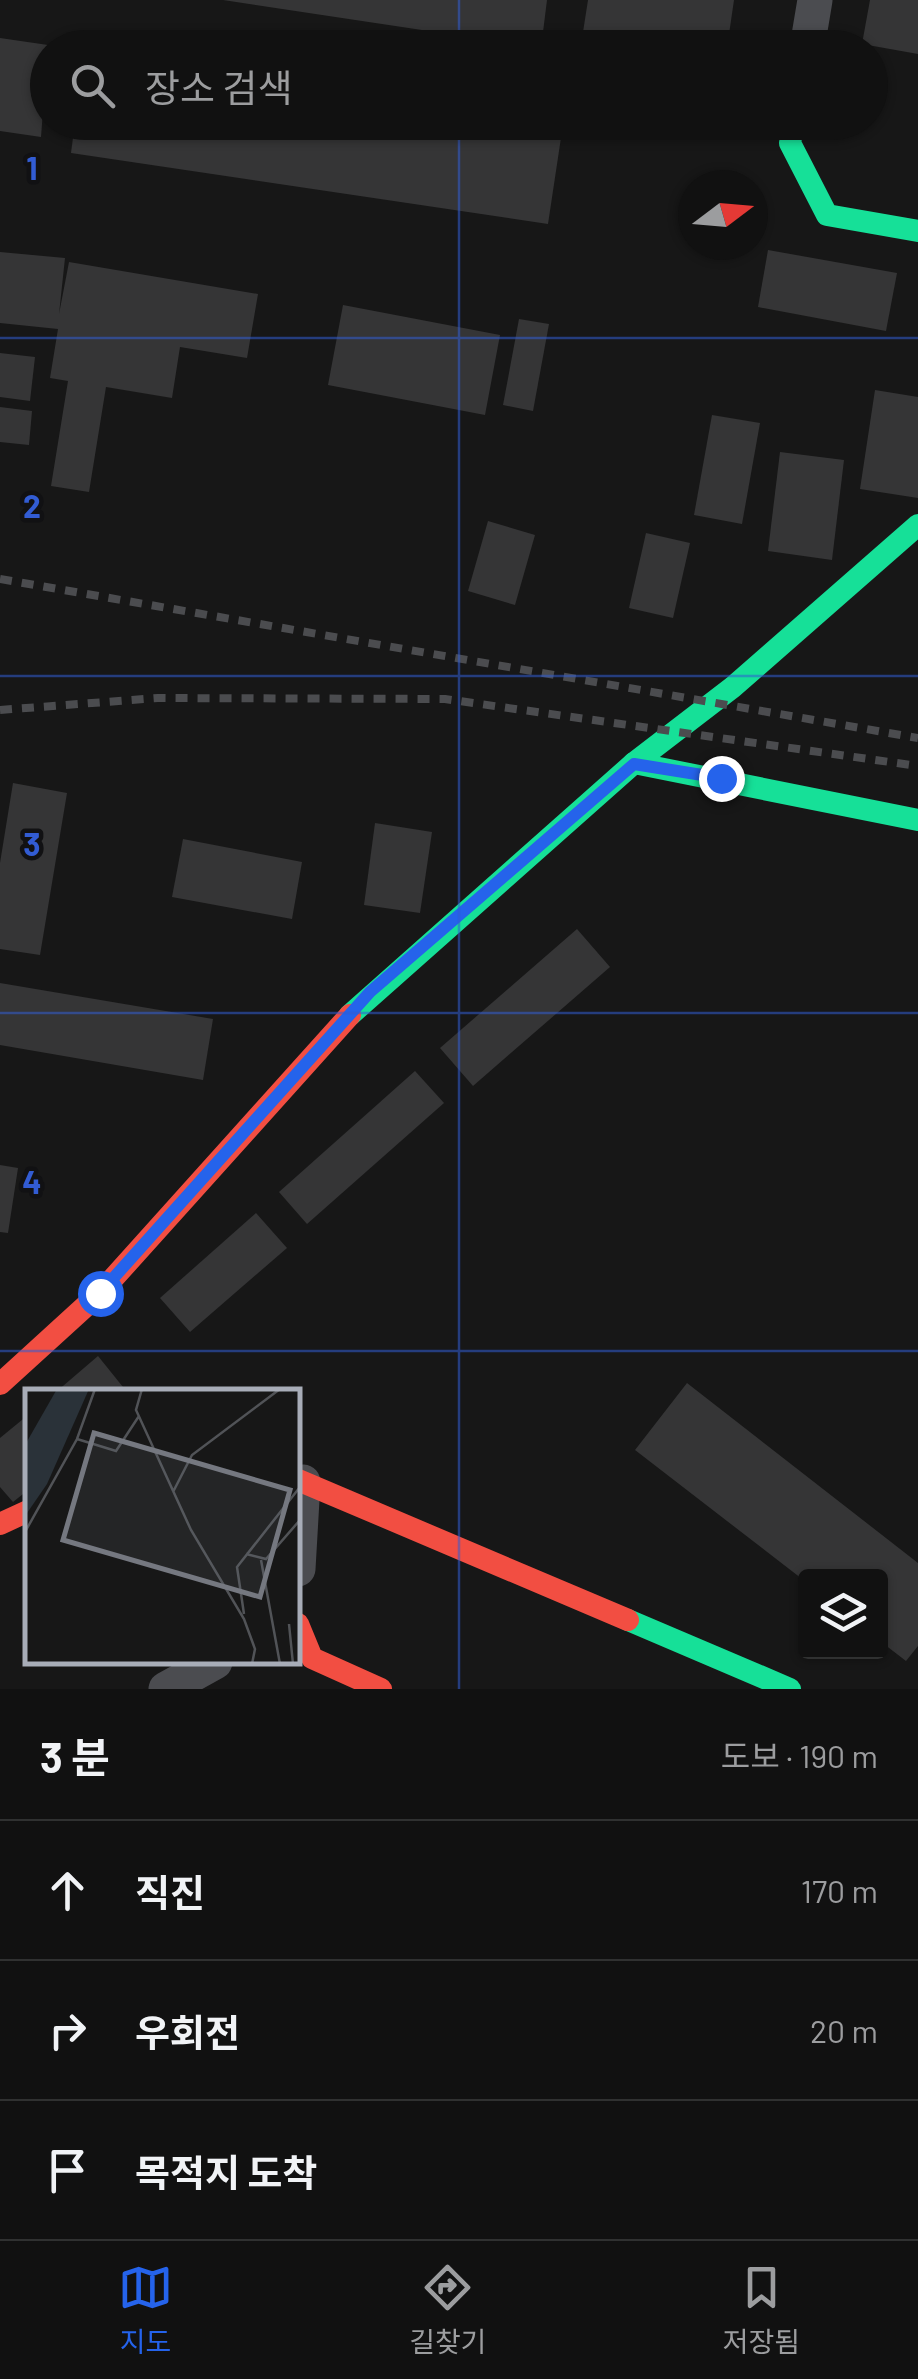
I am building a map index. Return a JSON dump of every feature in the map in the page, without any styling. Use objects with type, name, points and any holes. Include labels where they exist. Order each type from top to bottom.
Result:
[{"type":"main road","points":[[791,140],[827,215],[918,231]]},
{"type":"main road","points":[[0,1384],[100,1293],[370,992],[634,764],[733,687],[918,525]]},
{"type":"main road","points":[[634,764],[918,820]]},
{"type":"main road","points":[[300,1481],[790,1689]]},
{"type":"main road","points":[[0,1524],[25,1512]]},
{"type":"main road","points":[[300,1629],[312,1658],[381,1689]]},
{"type":"street","points":[[809,30],[815,0]]},
{"type":"street","points":[[166,1689],[211,1664]]},
{"type":"building","points":[[223,0],[547,0],[543,30],[422,30]]},
{"type":"building","points":[[588,0],[734,0],[730,30],[583,30]]},
{"type":"building","points":[[870,0],[918,0],[918,54],[888,49],[888,30],[865,30]]},
{"type":"building","points":[[0,38],[30,42],[30,135],[0,131]]},
{"type":"building","points":[[73,140],[561,140],[548,224],[71,153]]},
{"type":"building","points":[[768,250],[897,273],[886,331],[758,307]]},
{"type":"building","points":[[0,252],[65,258],[59,314],[69,262],[258,294],[247,358],[180,347],[172,398],[106,387],[89,492],[51,486],[68,381],[50,378],[58,329],[0,323]]},
{"type":"building","points":[[343,305],[500,335],[485,415],[328,385]]},
{"type":"building","points":[[519,319],[549,324],[533,411],[503,405]]},
{"type":"building","points":[[0,353],[35,357],[30,401],[0,397]]},
{"type":"building","points":[[875,390],[918,397],[918,498],[860,489]]},
{"type":"building","points":[[0,407],[32,411],[29,445],[0,442]]},
{"type":"building","points":[[712,415],[760,423],[742,524],[694,515]]},
{"type":"building","points":[[780,452],[844,460],[832,560],[768,551]]},
{"type":"building","points":[[488,521],[535,535],[515,605],[468,591]]},
{"type":"building","points":[[646,533],[690,543],[673,618],[629,608]]},
{"type":"building","points":[[13,783],[67,793],[40,955],[0,949],[0,863]]},
{"type":"building","points":[[375,823],[432,832],[420,913],[364,905]]},
{"type":"building","points":[[183,839],[302,862],[292,919],[172,897]]},
{"type":"building","points":[[577,929],[610,967],[473,1086],[440,1048]]},
{"type":"building","points":[[0,983],[213,1019],[203,1080],[0,1045]]},
{"type":"building","points":[[415,1071],[444,1103],[307,1224],[279,1192]]},
{"type":"building","points":[[0,1165],[18,1168],[8,1233],[0,1232]]},
{"type":"building","points":[[256,1213],[287,1248],[190,1332],[160,1298]]},
{"type":"building","points":[[98,1356],[125,1389],[60,1389]]},
{"type":"building","points":[[687,1383],[918,1563],[918,1646],[906,1661],[888,1647],[888,1569],[798,1569],[798,1576],[635,1450]]},
{"type":"building","points":[[25,1417],[25,1492],[13,1502],[0,1487],[0,1438]]},
{"type":"railway","points":[[0,579],[918,738]]},
{"type":"railway","points":[[0,710],[158,698],[445,699],[918,766]]},
{"type":"traffic: fast","points":[[791,140],[827,215],[918,231]]},
{"type":"traffic: fast","points":[[350,1015],[634,763],[733,687],[918,525]]},
{"type":"traffic: fast","points":[[634,763],[918,820]]},
{"type":"traffic: fast","points":[[628,1620],[790,1689]]},
{"type":"traffic: jam","points":[[0,1384],[100,1293],[350,1015]]},
{"type":"traffic: jam","points":[[300,1481],[628,1620]]},
{"type":"traffic: jam","points":[[0,1524],[25,1512]]},
{"type":"traffic: jam","points":[[300,1629],[312,1658],[381,1689]]},
{"type":"route","points":[[100,1293],[370,992],[634,764],[721,778]]}]
